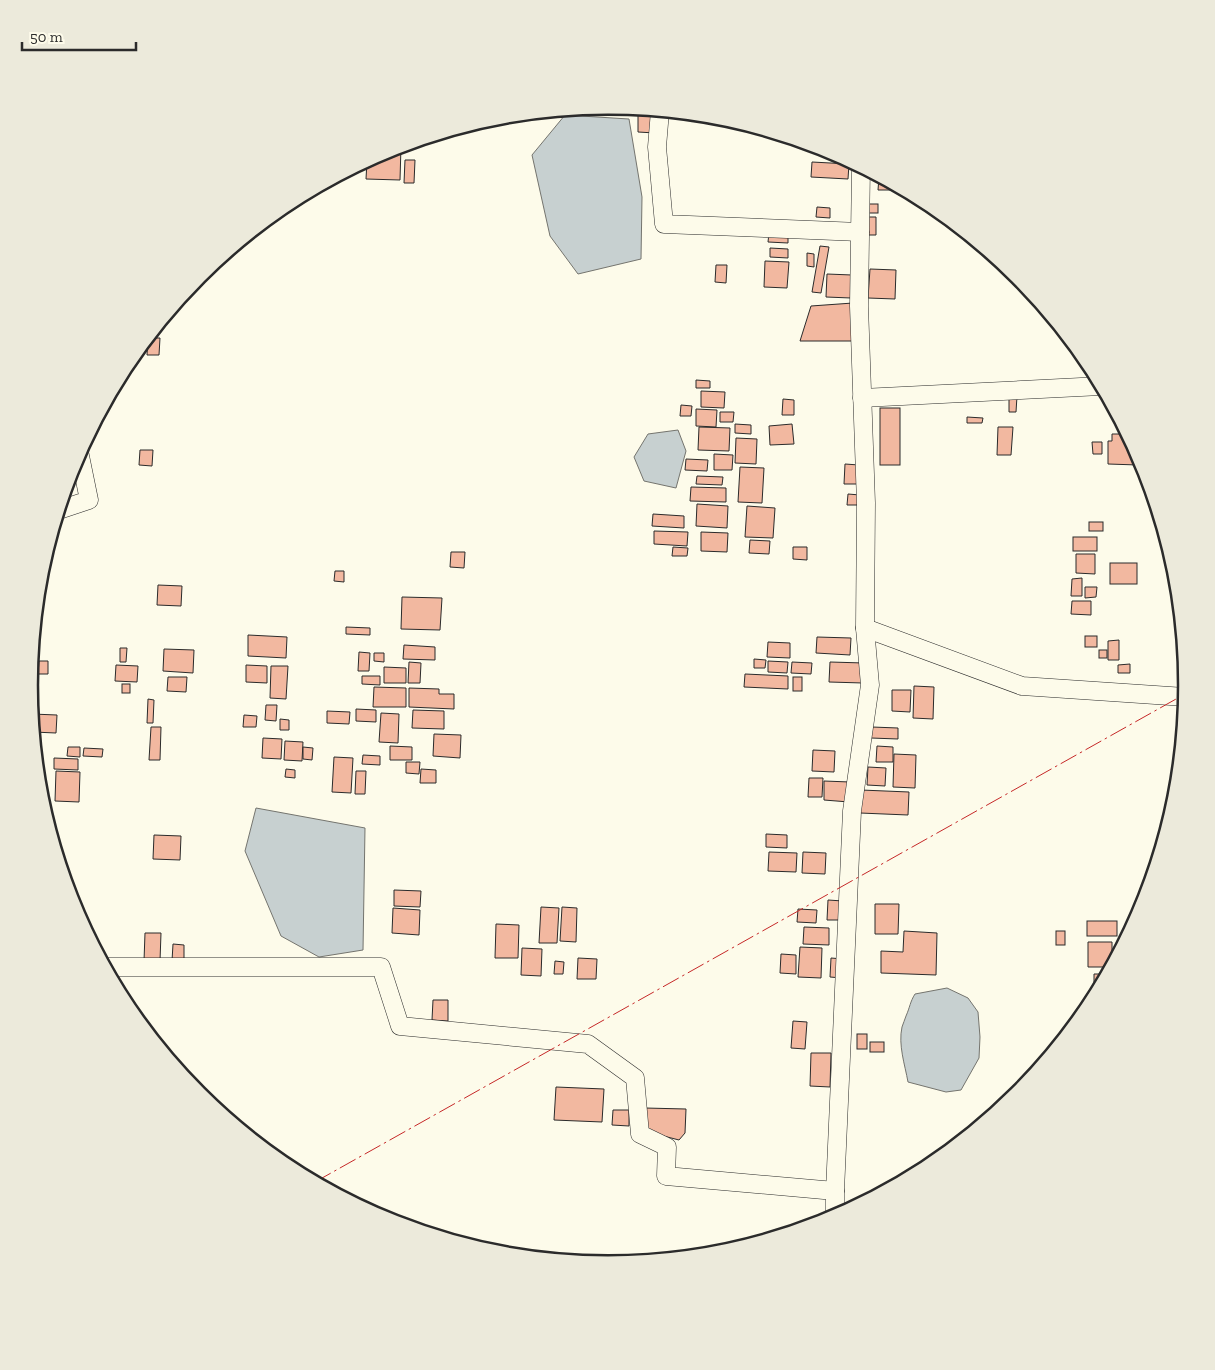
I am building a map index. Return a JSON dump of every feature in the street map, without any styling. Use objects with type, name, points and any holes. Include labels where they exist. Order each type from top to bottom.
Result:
[{"type":"street","points":[[660,118],[658,146],[664,224],[860,232]]},
{"type":"street","points":[[835,1208],[852,811],[870,684],[865,628],[866,503],[859,306],[861,174]]},
{"type":"street","points":[[862,398],[1093,386]]},
{"type":"street","points":[[66,508],[89,500],[82,465]]},
{"type":"street","points":[[865,628],[1022,686],[1177,697]]},
{"type":"street","points":[[113,968],[381,967],[400,1026],[588,1044],[635,1078],[640,1134],[667,1148],[666,1176],[835,1191]]},
{"type":"shaded area","points":[[564,117],[629,119],[642,197],[641,259],[578,274],[550,236],[532,155]]},
{"type":"shaded area","points":[[678,430],[686,451],[676,488],[644,481],[634,457],[648,434]]},
{"type":"shaded area","points":[[256,808],[365,828],[363,950],[319,957],[281,936],[245,851]]},
{"type":"shaded area","points":[[947,988],[968,998],[978,1012],[980,1037],[979,1058],[961,1090],[946,1092],[908,1082],[902,1055],[901,1034],[902,1026],[915,994]]},
{"type":"building","points":[[638,116],[656,117],[655,133],[638,132]]},
{"type":"building","points":[[401,154],[400,180],[366,179],[367,169]]},
{"type":"building","points":[[405,160],[415,160],[414,183],[404,183]]},
{"type":"building","points":[[812,162],[837,163],[849,169],[848,179],[811,177]]},
{"type":"building","points":[[878,184],[890,190],[878,190]]},
{"type":"building","points":[[865,204],[878,204],[878,213],[865,213]]},
{"type":"building","points":[[817,207],[830,208],[830,218],[816,217]]},
{"type":"building","points":[[868,217],[876,217],[876,235],[867,235]]},
{"type":"building","points":[[769,233],[788,234],[788,243],[768,242]]},
{"type":"building","points":[[820,246],[829,247],[821,293],[812,292]]},
{"type":"building","points":[[770,248],[788,249],[788,258],[770,257]]},
{"type":"building","points":[[807,253],[814,254],[814,267],[807,266]]},
{"type":"building","points":[[765,261],[789,262],[787,288],[764,287]]},
{"type":"building","points":[[716,265],[727,265],[726,283],[715,282]]},
{"type":"building","points":[[870,269],[896,270],[895,299],[868,298]]},
{"type":"building","points":[[827,274],[852,275],[851,298],[826,297]]},
{"type":"building","points":[[853,303],[853,341],[800,341],[811,306]]},
{"type":"building","points":[[155,338],[160,338],[159,355],[147,355],[147,349]]},
{"type":"building","points":[[696,380],[710,381],[710,388],[696,388]]},
{"type":"building","points":[[701,391],[725,392],[724,408],[701,407]]},
{"type":"building","points":[[1009,395],[1017,396],[1016,412],[1009,412]]},
{"type":"building","points":[[783,399],[794,400],[794,415],[782,415]]},
{"type":"building","points":[[681,405],[692,406],[691,416],[680,416]]},
{"type":"building","points":[[880,408],[900,408],[900,465],[880,465]]},
{"type":"building","points":[[696,409],[717,410],[716,427],[696,426]]},
{"type":"building","points":[[720,412],[734,412],[733,422],[720,422]]},
{"type":"building","points":[[967,417],[983,418],[982,423],[967,423]]},
{"type":"building","points":[[735,424],[751,425],[751,434],[735,433]]},
{"type":"building","points":[[792,424],[794,444],[770,445],[769,426]]},
{"type":"building","points":[[699,427],[730,428],[729,451],[698,450]]},
{"type":"building","points":[[998,427],[1013,427],[1011,455],[997,455]]},
{"type":"building","points":[[1112,434],[1119,434],[1133,465],[1108,464],[1108,441],[1112,441]]},
{"type":"building","points":[[736,438],[757,439],[756,464],[735,463]]},
{"type":"building","points":[[1092,442],[1102,442],[1102,454],[1093,454]]},
{"type":"building","points":[[140,450],[153,450],[152,466],[139,465]]},
{"type":"building","points":[[714,454],[733,455],[732,470],[714,470]]},
{"type":"building","points":[[686,459],[708,460],[707,471],[685,470]]},
{"type":"building","points":[[845,464],[859,465],[858,484],[844,484]]},
{"type":"building","points":[[740,467],[764,468],[762,503],[738,502]]},
{"type":"building","points":[[697,476],[723,477],[722,485],[696,484]]},
{"type":"building","points":[[691,487],[726,488],[726,502],[690,501]]},
{"type":"building","points":[[848,494],[860,495],[859,505],[847,505]]},
{"type":"building","points":[[697,504],[728,506],[727,528],[696,526]]},
{"type":"building","points":[[747,506],[775,508],[773,538],[745,537]]},
{"type":"building","points":[[653,514],[684,516],[684,528],[652,526]]},
{"type":"building","points":[[1089,522],[1103,522],[1103,531],[1089,531]]},
{"type":"building","points":[[654,531],[688,532],[687,546],[654,544]]},
{"type":"building","points":[[701,532],[728,533],[727,552],[701,551]]},
{"type":"building","points":[[1073,537],[1097,537],[1097,551],[1073,551]]},
{"type":"building","points":[[750,540],[770,541],[769,554],[749,553]]},
{"type":"building","points":[[673,547],[688,548],[687,556],[672,556]]},
{"type":"building","points":[[793,547],[807,547],[807,560],[793,559]]},
{"type":"building","points":[[451,552],[465,552],[464,568],[450,567]]},
{"type":"building","points":[[1076,554],[1095,554],[1095,574],[1076,573]]},
{"type":"building","points":[[1110,563],[1137,563],[1137,584],[1110,584]]},
{"type":"building","points":[[335,571],[344,571],[344,582],[334,581]]},
{"type":"building","points":[[1082,578],[1082,596],[1071,596],[1072,579]]},
{"type":"building","points":[[158,585],[182,586],[181,606],[157,605]]},
{"type":"building","points":[[1085,587],[1097,587],[1096,597],[1085,598]]},
{"type":"building","points":[[402,597],[442,598],[440,630],[401,629]]},
{"type":"building","points":[[1072,601],[1091,601],[1091,615],[1071,614]]},
{"type":"building","points":[[346,627],[370,628],[370,635],[346,634]]},
{"type":"building","points":[[248,635],[287,637],[286,658],[248,656]]},
{"type":"building","points":[[1085,636],[1097,636],[1097,647],[1085,647]]},
{"type":"building","points":[[817,637],[851,638],[850,655],[816,653]]},
{"type":"building","points":[[1119,640],[1119,660],[1108,660],[1108,641]]},
{"type":"building","points":[[768,642],[790,643],[790,658],[767,657]]},
{"type":"building","points":[[404,645],[435,647],[435,660],[403,659]]},
{"type":"building","points":[[120,648],[127,648],[126,662],[120,662]]},
{"type":"building","points":[[164,649],[194,650],[193,673],[163,671]]},
{"type":"building","points":[[1099,650],[1107,650],[1107,658],[1099,658]]},
{"type":"building","points":[[359,652],[370,653],[369,671],[358,671]]},
{"type":"building","points":[[374,653],[384,653],[384,662],[374,661]]},
{"type":"building","points":[[754,659],[766,660],[765,668],[754,668]]},
{"type":"building","points":[[39,661],[48,661],[48,674],[38,674]]},
{"type":"building","points":[[768,661],[788,662],[787,673],[768,672]]},
{"type":"building","points":[[409,662],[421,663],[420,683],[408,683]]},
{"type":"building","points":[[792,662],[812,663],[811,674],[791,673]]},
{"type":"building","points":[[830,662],[864,663],[863,683],[829,682]]},
{"type":"building","points":[[1130,664],[1130,673],[1118,673],[1118,665]]},
{"type":"building","points":[[116,665],[138,666],[137,682],[115,681]]},
{"type":"building","points":[[246,665],[267,666],[267,683],[246,682]]},
{"type":"building","points":[[271,666],[288,666],[286,699],[270,698]]},
{"type":"building","points":[[384,667],[406,668],[406,683],[384,683]]},
{"type":"building","points":[[745,674],[788,676],[788,689],[744,687]]},
{"type":"building","points":[[362,676],[380,676],[380,685],[362,684]]},
{"type":"building","points":[[168,677],[187,677],[186,692],[167,691]]},
{"type":"building","points":[[793,677],[802,677],[802,691],[793,691]]},
{"type":"building","points":[[122,684],[130,684],[130,693],[122,693]]},
{"type":"building","points":[[914,686],[934,687],[933,719],[913,718]]},
{"type":"building","points":[[374,687],[406,688],[406,707],[373,707]]},
{"type":"building","points":[[409,688],[439,689],[439,694],[454,694],[454,709],[409,707]]},
{"type":"building","points":[[892,690],[911,690],[910,712],[892,711]]},
{"type":"building","points":[[148,699],[154,700],[153,723],[147,723]]},
{"type":"building","points":[[266,705],[277,705],[276,721],[265,720]]},
{"type":"building","points":[[356,709],[376,710],[376,722],[356,721]]},
{"type":"building","points":[[413,710],[444,711],[444,729],[412,728]]},
{"type":"building","points":[[327,711],[350,712],[349,724],[327,723]]},
{"type":"building","points":[[381,713],[399,714],[398,743],[379,742]]},
{"type":"building","points":[[39,714],[57,715],[56,733],[40,732]]},
{"type":"building","points":[[244,715],[257,716],[256,727],[243,727]]},
{"type":"building","points":[[280,719],[289,720],[289,730],[280,730]]},
{"type":"building","points":[[151,727],[161,727],[160,760],[149,760]]},
{"type":"building","points":[[872,727],[898,728],[898,739],[871,738]]},
{"type":"building","points":[[434,734],[461,735],[460,758],[433,756]]},
{"type":"building","points":[[263,738],[282,739],[281,759],[262,758]]},
{"type":"building","points":[[285,741],[303,742],[302,761],[284,760]]},
{"type":"building","points":[[390,746],[412,747],[412,760],[390,760]]},
{"type":"building","points":[[877,746],[893,747],[893,762],[876,762]]},
{"type":"building","points":[[68,747],[80,747],[80,757],[67,756]]},
{"type":"building","points":[[303,747],[313,748],[312,760],[303,759]]},
{"type":"building","points":[[84,748],[103,749],[102,757],[83,756]]},
{"type":"building","points":[[813,750],[835,751],[834,772],[812,771]]},
{"type":"building","points":[[894,754],[916,755],[915,788],[893,787]]},
{"type":"building","points":[[363,755],[380,756],[380,765],[362,764]]},
{"type":"building","points":[[334,757],[353,758],[351,793],[332,792]]},
{"type":"building","points":[[54,758],[78,759],[78,770],[54,769]]},
{"type":"building","points":[[406,762],[420,762],[419,774],[406,773]]},
{"type":"building","points":[[868,767],[886,768],[885,786],[867,785]]},
{"type":"building","points":[[286,769],[295,770],[295,778],[285,777]]},
{"type":"building","points":[[421,769],[436,770],[436,783],[420,783]]},
{"type":"building","points":[[56,771],[80,772],[79,802],[55,801]]},
{"type":"building","points":[[356,771],[366,771],[365,794],[355,794]]},
{"type":"building","points":[[809,778],[823,778],[822,797],[808,797]]},
{"type":"building","points":[[824,781],[850,782],[849,802],[824,800]]},
{"type":"building","points":[[861,790],[909,792],[908,815],[860,813]]},
{"type":"building","points":[[766,834],[787,835],[787,848],[766,847]]},
{"type":"building","points":[[154,835],[181,836],[180,860],[153,859]]},
{"type":"building","points":[[769,852],[797,853],[796,872],[768,871]]},
{"type":"building","points":[[803,852],[826,853],[825,874],[802,873]]},
{"type":"building","points":[[394,890],[421,891],[420,907],[394,906]]},
{"type":"building","points":[[828,900],[843,901],[842,920],[827,920]]},
{"type":"building","points":[[875,904],[899,904],[898,934],[875,934]]},
{"type":"building","points":[[541,907],[559,908],[557,943],[539,943]]},
{"type":"building","points":[[562,907],[577,908],[576,942],[560,941]]},
{"type":"building","points":[[393,908],[420,910],[419,935],[392,933]]},
{"type":"building","points":[[798,909],[817,910],[816,923],[797,922]]},
{"type":"building","points":[[1087,921],[1117,921],[1117,936],[1087,936]]},
{"type":"building","points":[[496,924],[519,925],[518,958],[495,958]]},
{"type":"building","points":[[804,927],[829,928],[829,945],[803,944]]},
{"type":"building","points":[[904,931],[937,933],[936,975],[881,973],[881,951],[903,952]]},
{"type":"building","points":[[1056,931],[1065,931],[1065,945],[1056,945]]},
{"type":"building","points":[[145,933],[161,933],[160,961],[144,961]]},
{"type":"building","points":[[1088,942],[1112,942],[1112,950],[1103,967],[1088,967]]},
{"type":"building","points":[[173,944],[184,945],[184,962],[172,961]]},
{"type":"building","points":[[800,947],[822,948],[821,978],[798,977]]},
{"type":"building","points":[[522,948],[542,949],[541,976],[521,975]]},
{"type":"building","points":[[781,954],[796,955],[796,974],[780,973]]},
{"type":"building","points":[[578,958],[597,959],[596,979],[577,979]]},
{"type":"building","points":[[831,958],[843,959],[842,978],[830,977]]},
{"type":"building","points":[[555,961],[564,962],[563,974],[554,974]]},
{"type":"building","points":[[1094,974],[1098,974],[1094,981]]},
{"type":"building","points":[[433,1000],[448,1000],[448,1021],[432,1020]]},
{"type":"building","points":[[793,1021],[807,1022],[805,1049],[791,1048]]},
{"type":"building","points":[[857,1034],[867,1034],[867,1049],[857,1049]]},
{"type":"building","points":[[870,1042],[884,1042],[884,1052],[870,1052]]},
{"type":"building","points":[[811,1053],[831,1053],[830,1087],[810,1086]]},
{"type":"building","points":[[556,1087],[604,1089],[602,1122],[554,1120]]},
{"type":"building","points":[[645,1108],[686,1109],[685,1133],[679,1140],[644,1131]]},
{"type":"building","points":[[613,1110],[629,1110],[629,1126],[612,1125]]},
{"type":"power","points":[[321,1179],[1177,698]]}]
